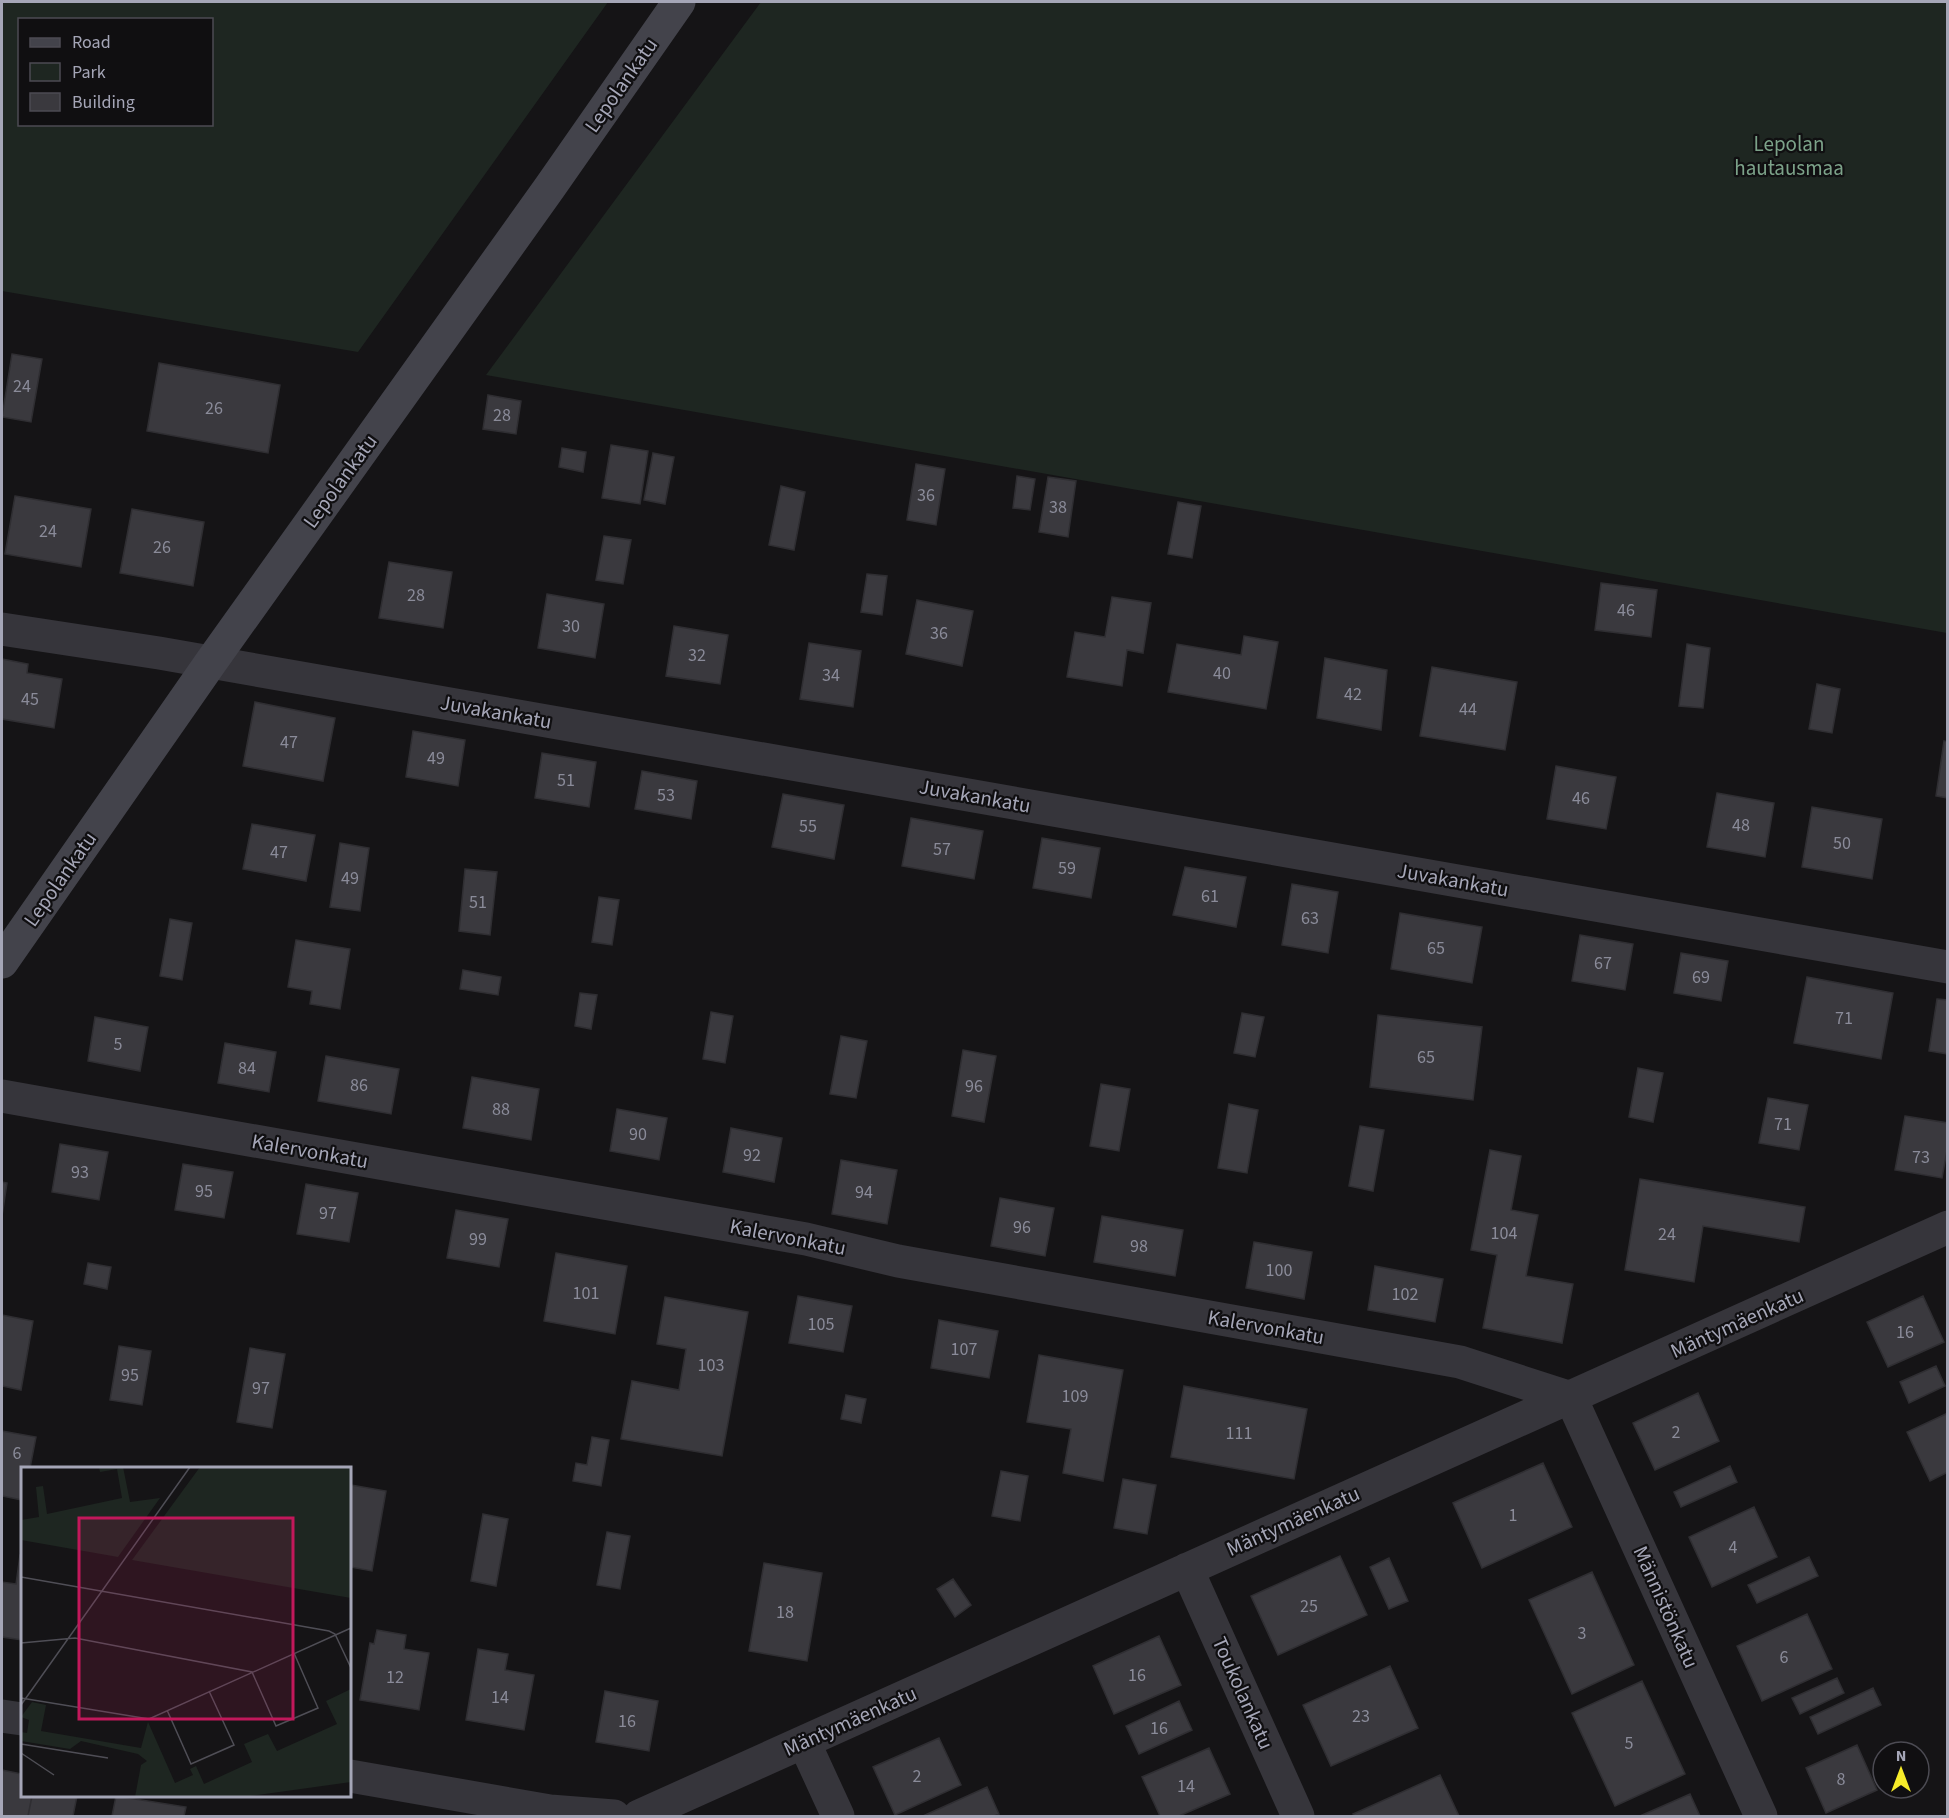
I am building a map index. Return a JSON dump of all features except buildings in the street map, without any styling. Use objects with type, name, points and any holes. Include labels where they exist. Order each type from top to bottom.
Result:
[{"type":"main road","name":"Lepolankatu","points":[[2,962],[211,662],[679,2]]},
{"type":"street","name":"Juvakankatu","points":[[2,629],[211,662],[1947,967]]},
{"type":"street","name":"Kalervonkatu","points":[[2,1096],[806,1239],[898,1261],[1460,1362],[1570,1398]]},
{"type":"street","name":"Mäntymäenkatu","points":[[639,1816],[1947,1227]]},
{"type":"street","name":"Männistönkatu","points":[[1570,1398],[1761,1816]]},
{"type":"street","name":"Toukolankatu","points":[[1187,1569],[1298,1816]]},
{"type":"street","points":[[2,1716],[21,1719]]},
{"type":"street","points":[[804,1742],[838,1816]]},
{"type":"street","points":[[351,1776],[550,1811],[614,1816]]},
{"type":"green space","points":[[2,2],[608,2],[358,352],[2,291]]},
{"type":"green space","name":"Lepolan hautausmaa","points":[[761,2],[1947,2],[1947,633],[486,375]]}]
